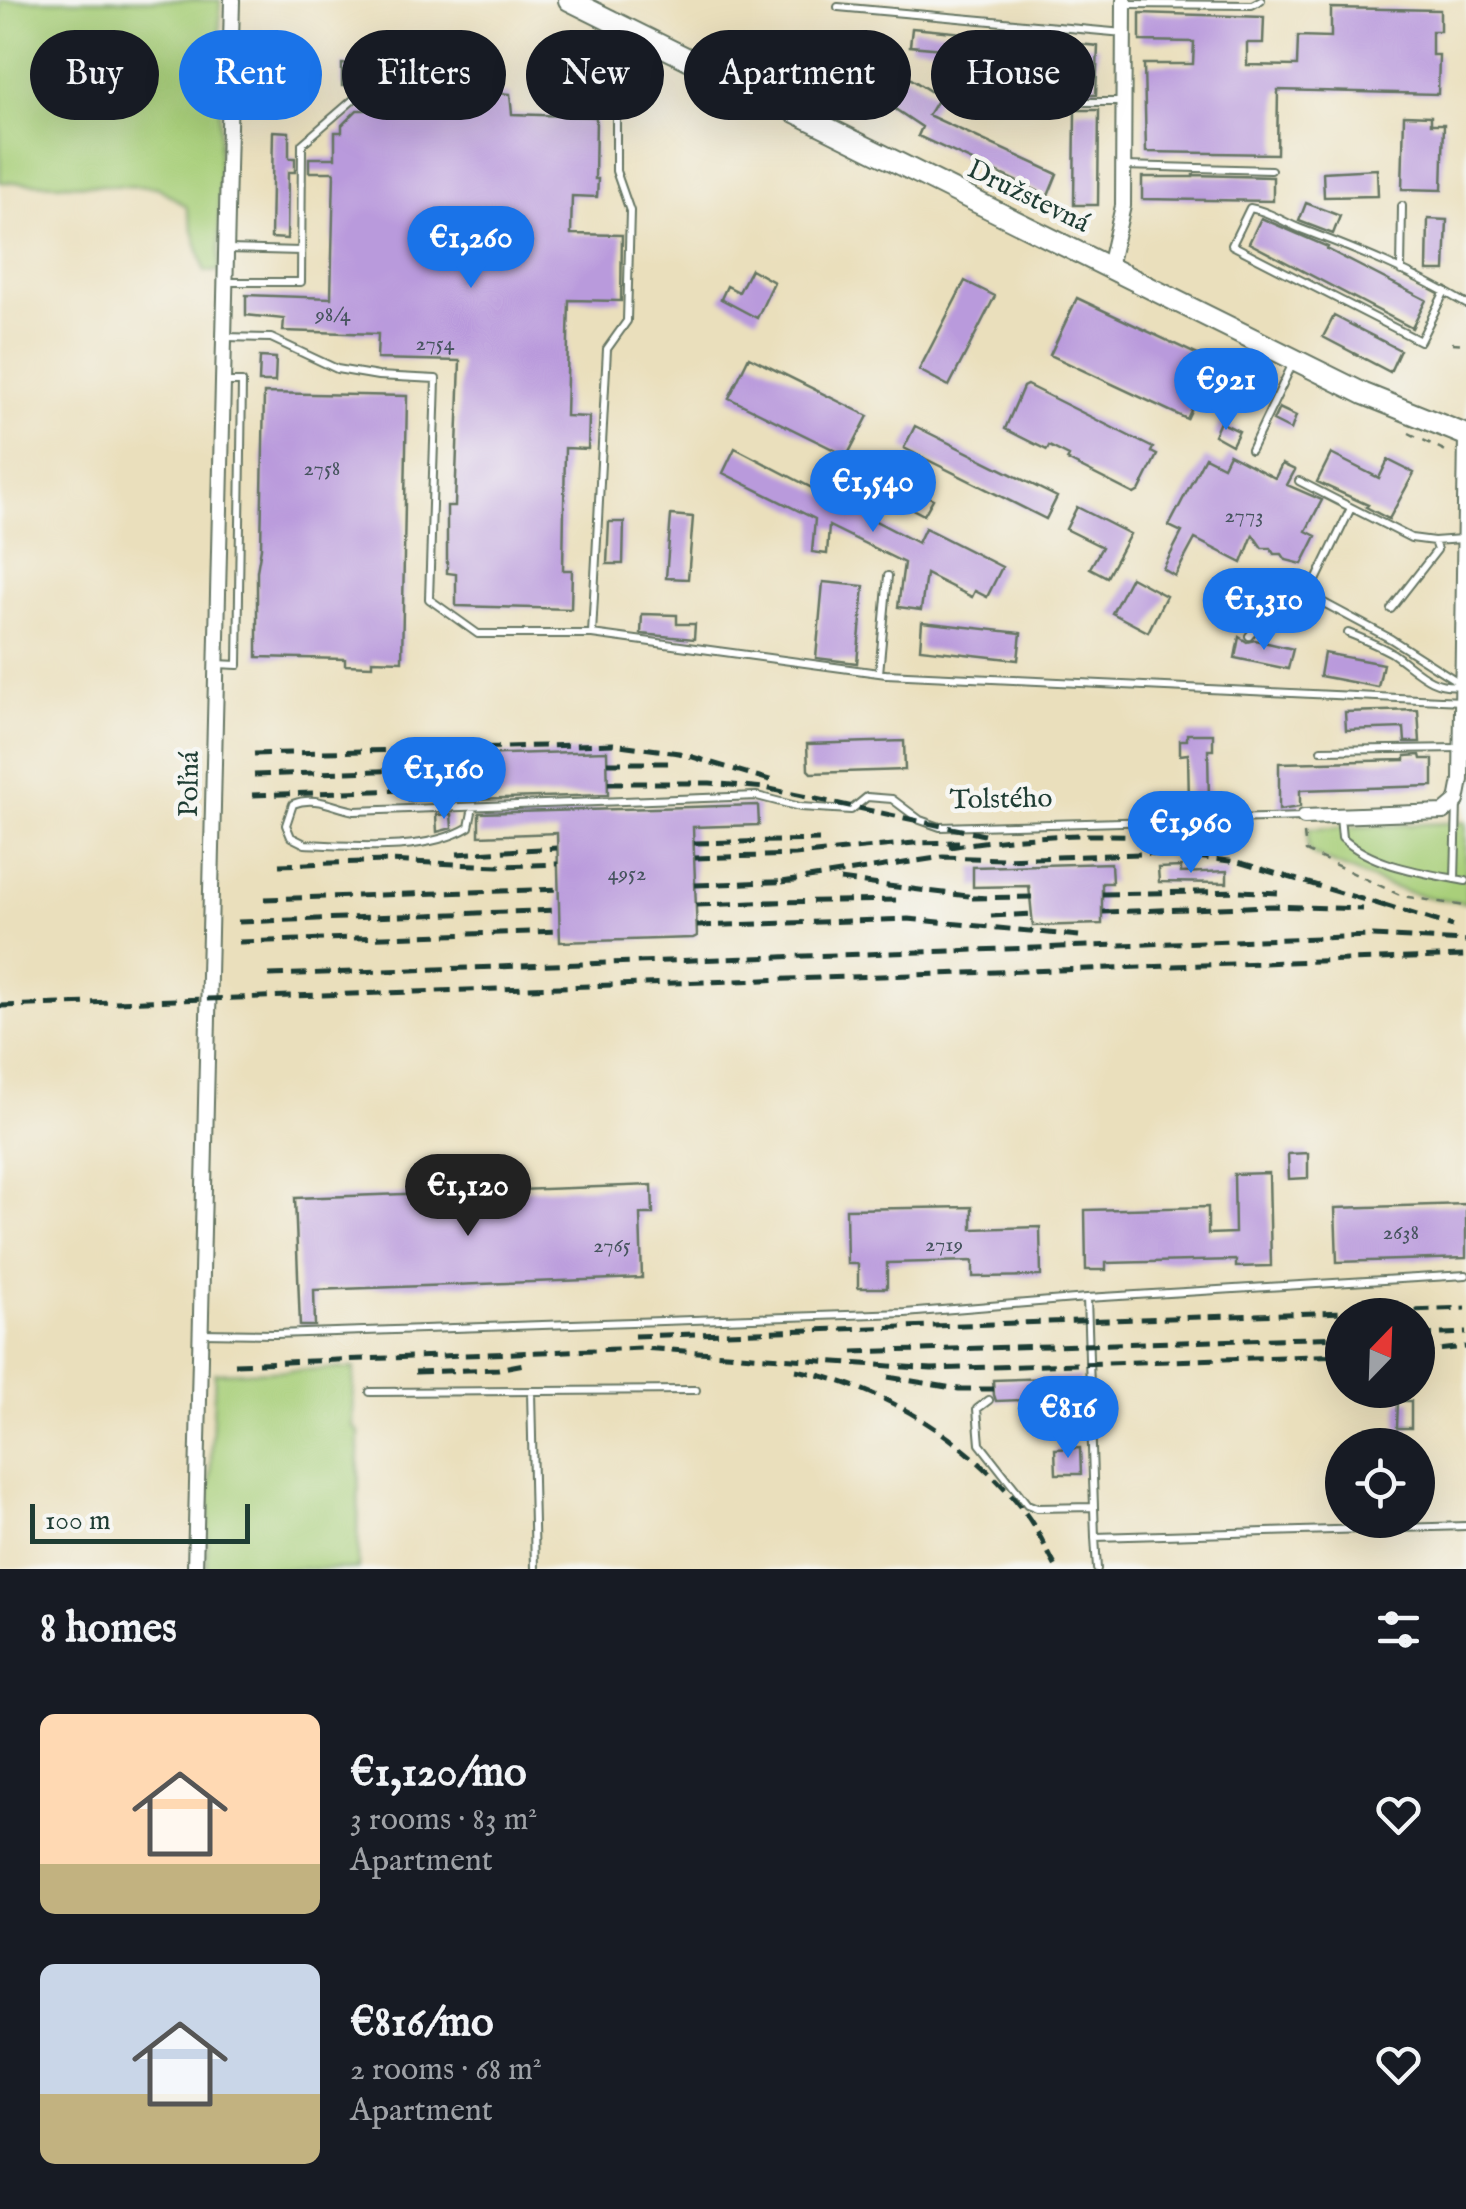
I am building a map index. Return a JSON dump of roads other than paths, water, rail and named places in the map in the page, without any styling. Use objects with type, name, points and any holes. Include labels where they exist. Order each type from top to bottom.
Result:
[{"type":"main road","name":"Družstevná","points":[[569,0],[1294,360],[1466,436]]},
{"type":"street","name":"Poľná","points":[[231,30],[232,0]]},
{"type":"street","points":[[1109,267],[1123,206],[1124,2]]},
{"type":"street","name":"Poľná","points":[[195,1569],[230,120]]},
{"type":"street","points":[[1457,801],[1462,748],[1466,436]]},
{"type":"street","name":"Tolstého","points":[[1304,817],[1444,812],[1457,801]]},
{"type":"lane","points":[[1124,2],[1252,5],[1261,0]]},
{"type":"lane","points":[[838,7],[1124,32]]},
{"type":"lane","points":[[1095,102],[1124,102]]},
{"type":"lane","points":[[226,282],[300,282],[302,144],[342,109]]},
{"type":"lane","points":[[592,634],[606,349],[627,321],[630,210],[616,171],[616,120]]},
{"type":"lane","points":[[1124,166],[1271,170]]},
{"type":"lane","points":[[1401,271],[1402,206]]},
{"type":"lane","points":[[1444,291],[1420,341],[1232,245],[1250,208],[1264,210],[1297,228],[1336,240],[1444,291],[1466,304]]},
{"type":"lane","points":[[226,249],[301,251]]},
{"type":"lane","points":[[224,337],[272,338],[337,369],[436,379],[429,599],[478,634],[592,634],[879,673],[1463,691]]},
{"type":"lane","points":[[1251,450],[1294,360]]},
{"type":"lane","points":[[1298,482],[1411,538],[1463,539]]},
{"type":"lane","points":[[1310,595],[1351,508]]},
{"type":"lane","points":[[1391,610],[1437,550],[1434,541]]},
{"type":"lane","points":[[879,673],[888,576]]},
{"type":"lane","points":[[1248,636],[1292,586],[1391,639],[1463,691]]},
{"type":"lane","points":[[1348,633],[1381,647],[1426,680],[1463,691]]},
{"type":"lane","points":[[1322,750],[1462,748]]},
{"type":"lane","name":"Tolstého","points":[[473,808],[469,828],[454,837],[424,843],[305,844],[292,837],[286,825],[293,804],[303,800],[318,800],[355,811],[757,796],[800,807],[850,810],[867,797],[892,799],[920,820],[940,827],[1304,817]]},
{"type":"lane","points":[[1455,879],[1457,801]]},
{"type":"lane","points":[[1340,816],[1342,838],[1358,852],[1466,881]]},
{"type":"lane","points":[[201,1333],[275,1334],[886,1313],[1466,1275]]},
{"type":"lane","points":[[1086,1298],[1097,1569]]},
{"type":"lane","points":[[370,1392],[696,1390]]},
{"type":"lane","points":[[531,1392],[535,1569]]},
{"type":"lane","points":[[989,1400],[978,1409],[980,1444],[1027,1504],[1037,1508],[1093,1506]]},
{"type":"lane","points":[[1095,1537],[1466,1526]]},
{"type":"railway","points":[[254,754],[613,744],[679,753],[773,781]]},
{"type":"railway","points":[[607,763],[672,763]]},
{"type":"railway","points":[[254,775],[407,770]]},
{"type":"railway","points":[[608,783],[710,783],[765,788],[984,835]]},
{"type":"railway","points":[[252,795],[408,790]]},
{"type":"railway","points":[[949,847],[1019,838],[1096,835],[1172,838],[1242,849]]},
{"type":"railway","points":[[694,843],[819,840]]},
{"type":"railway","points":[[695,858],[795,855],[959,842]]},
{"type":"railway","points":[[457,854],[557,848]]},
{"type":"railway","points":[[782,882],[943,857],[1005,859],[1164,853],[1238,862],[1395,909]]},
{"type":"railway","points":[[279,865],[387,861],[499,866],[558,864]]},
{"type":"railway","points":[[840,880],[984,898]]},
{"type":"railway","points":[[695,885],[795,881]]},
{"type":"railway","points":[[264,899],[559,889]]},
{"type":"railway","points":[[1102,894],[1280,893]]},
{"type":"railway","points":[[972,898],[1032,897]]},
{"type":"railway","points":[[766,902],[902,900]]},
{"type":"railway","points":[[696,905],[781,902]]},
{"type":"railway","points":[[1381,904],[1453,926]]},
{"type":"railway","points":[[1103,912],[1273,906],[1363,909]]},
{"type":"railway","points":[[238,922],[559,910]]},
{"type":"railway","points":[[991,916],[1032,914]]},
{"type":"railway","points":[[697,926],[908,919],[1080,936]]},
{"type":"railway","points":[[239,942],[560,931]]},
{"type":"railway","points":[[269,975],[1373,936],[1466,941]]},
{"type":"railway","points":[[0,1006],[1466,956]]},
{"type":"railway","points":[[634,1336],[1466,1308]]},
{"type":"railway","points":[[1435,1334],[1466,1333]]},
{"type":"railway","points":[[853,1352],[1325,1338]]},
{"type":"railway","points":[[1435,1350],[1466,1347]]},
{"type":"railway","points":[[235,1364],[643,1348],[932,1369],[1325,1356]]},
{"type":"railway","points":[[415,1372],[498,1369],[529,1363]]},
{"type":"railway","points":[[796,1370],[860,1389],[921,1419],[949,1438],[976,1460],[1022,1509],[1057,1569]]},
{"type":"railway","points":[[888,1377],[959,1389],[994,1389]]}]
